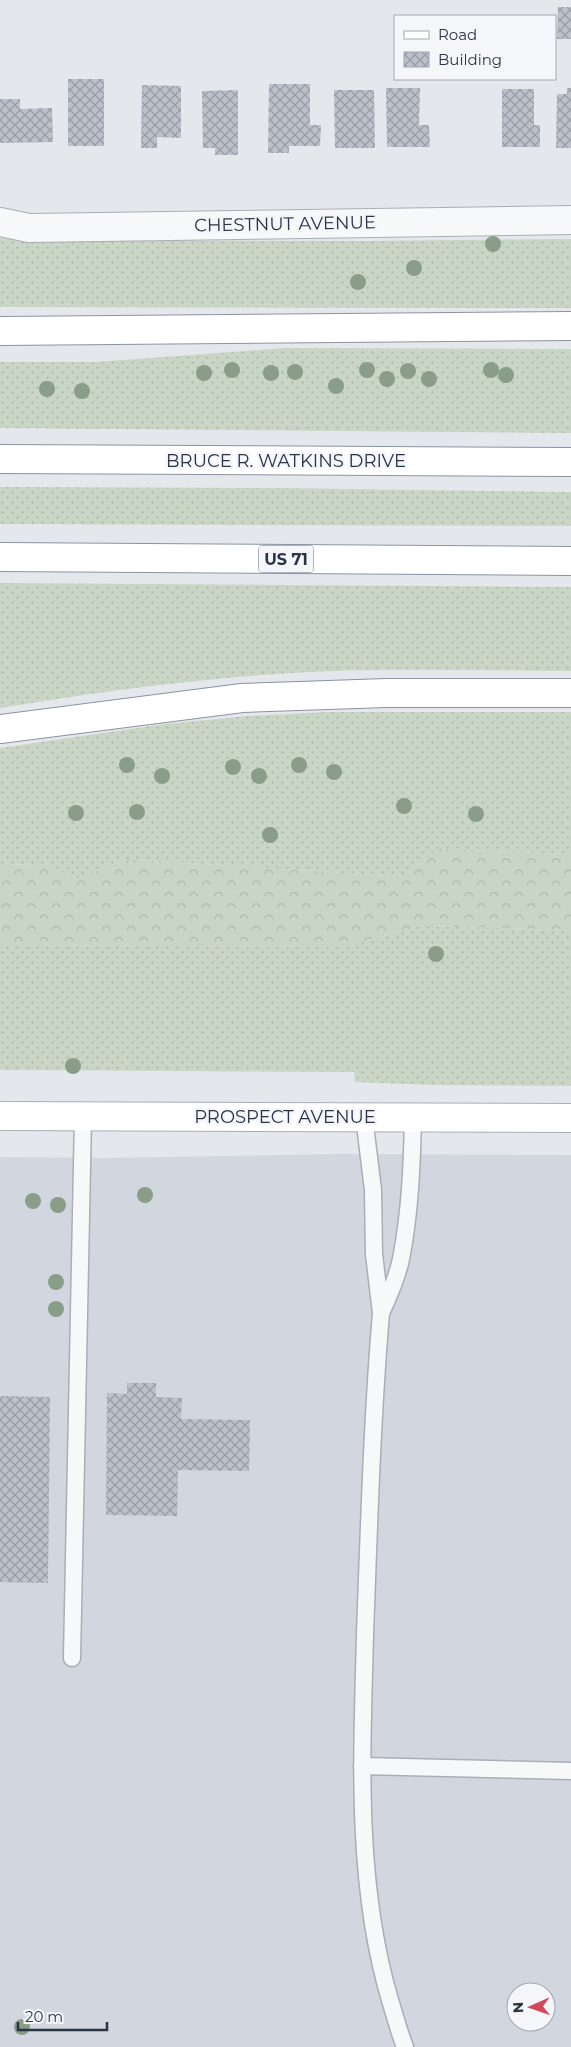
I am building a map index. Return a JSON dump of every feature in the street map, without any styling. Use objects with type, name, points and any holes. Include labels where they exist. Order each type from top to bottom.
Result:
[{"type":"main road","points":[[0,331],[571,326]]},
{"type":"main road","name":"BRUCE R. WATKINS DRIVE","points":[[0,459],[571,462]]},
{"type":"main road","name":"US 71","points":[[0,557],[571,561]]},
{"type":"main road","points":[[0,729],[242,698],[387,693],[571,693]]},
{"type":"main road","name":"PROSPECT AVENUE","points":[[0,1116],[571,1118]]},
{"type":"street","name":"CHESTNUT AVENUE","points":[[0,222],[29,228],[571,220]]},
{"type":"lane","points":[[72,1658],[83,1116]]},
{"type":"lane","points":[[364,1117],[373,1190],[374,1254],[381,1314],[374,1413],[362,1766],[371,1917],[384,1980],[405,2047]]},
{"type":"lane","points":[[381,1314],[401,1260],[412,1165],[413,1118]]},
{"type":"lane","points":[[362,1766],[571,1771]]},
{"type":"shaded area","points":[[341,1154],[571,1155],[571,2047],[0,2047],[0,1157],[103,1158]]},
{"type":"green space","points":[[0,238],[49,240],[366,241],[571,239],[571,308],[0,307]]},
{"type":"green space","points":[[285,348],[571,349],[571,433],[0,428],[0,362],[96,362]]},
{"type":"green space","points":[[0,487],[571,492],[571,526],[0,524]]},
{"type":"green space","points":[[0,583],[571,587],[571,671],[395,670],[290,673],[145,687],[0,708]]},
{"type":"green space","points":[[328,712],[571,712],[571,854],[437,849],[406,877],[125,859],[78,879],[45,865],[0,864],[0,748],[165,724],[248,716]]},
{"type":"green space","points":[[437,849],[571,854],[571,930],[421,926],[343,947],[0,945],[0,864],[45,865],[78,879],[125,859],[406,877]]},
{"type":"green space","points":[[421,926],[571,930],[571,1086],[433,1085],[355,1082],[354,1072],[0,1070],[0,945],[343,947]]},
{"type":"building","points":[[558,7],[571,7],[571,39],[557,39]]},
{"type":"building","points":[[68,79],[104,79],[104,146],[68,146]]},
{"type":"building","points":[[269,84],[310,84],[310,125],[321,125],[320,146],[289,146],[289,153],[268,153]]},
{"type":"building","points":[[142,85],[181,86],[181,138],[157,137],[157,148],[141,148]]},
{"type":"building","points":[[386,88],[420,88],[419,125],[429,125],[430,147],[387,147]]},
{"type":"building","points":[[567,88],[571,88],[571,148],[556,148],[557,94],[567,94]]},
{"type":"building","points":[[502,89],[534,89],[534,125],[540,125],[540,147],[502,147]]},
{"type":"building","points":[[238,90],[238,155],[215,155],[215,148],[203,148],[202,91]]},
{"type":"building","points":[[334,90],[374,90],[375,148],[335,148]]},
{"type":"building","points":[[0,99],[20,99],[20,109],[52,108],[53,142],[0,143]]},
{"type":"building","points":[[127,1383],[156,1383],[156,1397],[182,1398],[181,1419],[250,1420],[249,1471],[178,1470],[177,1516],[106,1515],[107,1393],[127,1394]]},
{"type":"building","points":[[0,1396],[50,1397],[48,1583],[0,1582]]}]
